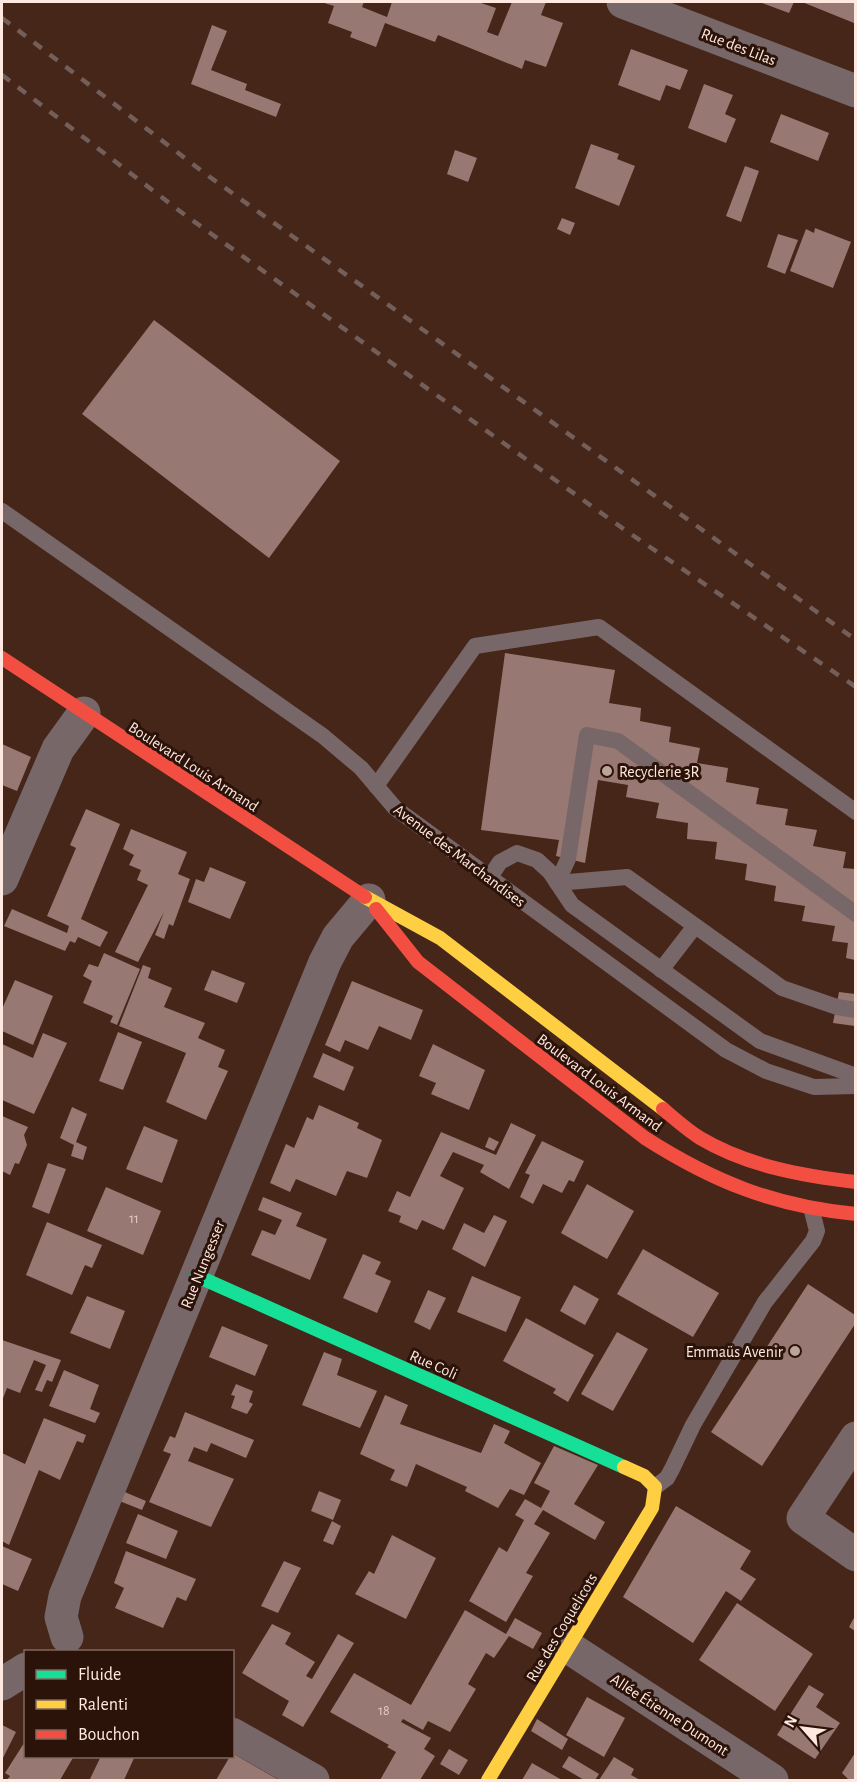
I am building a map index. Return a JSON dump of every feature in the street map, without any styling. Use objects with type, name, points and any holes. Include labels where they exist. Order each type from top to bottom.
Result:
[{"type":"main road","name":"Boulevard Louis Armand","points":[[2,658],[369,900],[440,938],[699,1137],[720,1149],[764,1166],[815,1179],[855,1182]]},
{"type":"main road","name":"Boulevard Louis Armand","points":[[369,900],[418,962],[645,1138],[678,1160],[721,1183],[767,1201],[812,1211],[855,1214]]},
{"type":"main road","name":"Rue Coli","points":[[197,1276],[644,1476],[655,1487]]},
{"type":"main road","name":"Rue des Coquelicots","points":[[488,1780],[652,1508],[655,1487]]},
{"type":"street","name":"Rue des Lilas","points":[[623,2],[855,91]]},
{"type":"street","points":[[2,879],[58,749],[84,713]]},
{"type":"street","name":"Rue Nungesser","points":[[68,1647],[61,1617],[65,1596],[325,962],[338,937],[369,900]]},
{"type":"street","points":[[855,1438],[803,1518],[855,1555]]},
{"type":"street","name":"Allée Étienne Dumont","points":[[568,1647],[772,1780]]},
{"type":"street","points":[[2,1684],[24,1671]]},
{"type":"street","points":[[234,1735],[313,1780]]},
{"type":"lane","name":"Avenue des Marchandises","points":[[2,511],[323,736],[361,768],[395,808],[726,1050],[766,1071],[814,1087],[855,1086]]},
{"type":"lane","points":[[376,786],[475,646],[598,627],[855,812]]},
{"type":"lane","points":[[557,883],[568,859],[587,735],[618,741],[855,914]]},
{"type":"lane","points":[[490,877],[500,862],[517,853],[537,860],[572,905],[760,1041],[855,1076]]},
{"type":"lane","points":[[557,883],[627,877],[782,988],[837,1007],[855,1010]]},
{"type":"lane","points":[[662,970],[695,926]]},
{"type":"lane","points":[[655,1487],[667,1478],[693,1425],[765,1302],[813,1241],[818,1232],[812,1211]]},
{"type":"building","points":[[321,2],[364,2],[362,7],[387,17],[392,2],[478,2],[496,8],[487,32],[498,36],[512,2],[546,2],[541,15],[563,23],[546,67],[525,60],[522,69],[438,35],[435,42],[385,23],[376,47],[350,37],[352,32],[328,23],[334,6]]},
{"type":"building","points":[[759,2],[794,2],[789,13]]},
{"type":"building","points":[[802,2],[855,2],[854,23]]},
{"type":"building","points":[[212,25],[227,31],[211,70],[247,84],[245,90],[281,104],[276,117],[191,84]]},
{"type":"building","points":[[631,49],[688,70],[680,90],[666,85],[660,101],[618,85]]},
{"type":"building","points":[[704,84],[733,95],[725,114],[736,119],[726,143],[688,128]]},
{"type":"building","points":[[781,114],[829,133],[818,161],[770,142]]},
{"type":"building","points":[[591,144],[619,154],[617,159],[635,166],[619,206],[575,188]]},
{"type":"building","points":[[455,150],[477,158],[468,182],[447,174]]},
{"type":"building","points":[[745,166],[759,171],[741,222],[726,216]]},
{"type":"building","points":[[562,218],[575,223],[570,235],[557,229]]},
{"type":"building","points":[[815,228],[851,242],[833,288],[790,271],[806,229],[814,233]]},
{"type":"building","points":[[778,234],[798,240],[785,274],[767,267]]},
{"type":"building","points":[[154,320],[340,461],[269,558],[82,414]]},
{"type":"building","points":[[505,653],[615,670],[609,703],[641,708],[640,721],[671,727],[669,742],[700,748],[697,763],[728,768],[726,782],[759,788],[756,804],[788,809],[785,825],[817,830],[813,846],[846,852],[843,868],[855,869],[855,960],[846,958],[848,943],[832,941],[835,926],[802,921],[805,906],[774,901],[776,886],[745,880],[747,864],[715,859],[717,842],[687,839],[688,823],[656,818],[659,803],[626,797],[628,785],[598,780],[585,863],[556,856],[559,840],[481,830]]},
{"type":"building","points":[[2,744],[31,757],[17,791],[2,785]]},
{"type":"building","points":[[86,809],[120,824],[81,919],[108,932],[100,947],[78,937],[75,943],[70,941],[65,951],[4,926],[12,909],[67,933],[69,926],[47,916],[76,848],[70,845]]},
{"type":"building","points":[[131,829],[187,852],[178,874],[190,879],[173,926],[169,924],[164,939],[155,935],[164,912],[138,962],[115,952],[148,885],[137,880],[141,870],[129,865],[134,855],[123,849]]},
{"type":"building","points":[[210,867],[246,882],[230,919],[188,902],[196,879],[204,882]]},
{"type":"building","points":[[104,953],[140,969],[117,1025],[110,1022],[113,1016],[83,1003],[92,981],[83,976],[89,964],[98,967]]},
{"type":"building","points":[[143,965],[151,968],[148,978],[172,988],[164,1007],[205,1023],[198,1038],[225,1050],[218,1067],[228,1071],[206,1120],[166,1102],[186,1053],[119,1026]]},
{"type":"building","points":[[212,970],[245,983],[237,1003],[204,990]]},
{"type":"building","points":[[15,980],[53,996],[33,1045],[2,1031],[2,1009]]},
{"type":"building","points":[[352,981],[423,1010],[411,1040],[379,1026],[368,1050],[345,1040],[340,1052],[325,1045]]},
{"type":"building","points":[[839,992],[855,994],[855,1026],[833,1023]]},
{"type":"building","points":[[118,1032],[142,1042],[123,1090],[99,1081]]},
{"type":"building","points":[[43,1033],[67,1043],[34,1114],[2,1100],[2,1044],[33,1058]]},
{"type":"building","points":[[433,1044],[485,1070],[469,1110],[431,1094],[436,1083],[419,1076]]},
{"type":"building","points":[[323,1053],[354,1067],[344,1091],[313,1077]]},
{"type":"building","points":[[319,1105],[359,1123],[357,1128],[382,1140],[367,1178],[347,1171],[336,1196],[296,1179],[290,1192],[270,1183],[286,1144],[294,1148],[307,1117],[313,1120]]},
{"type":"building","points":[[72,1107],[87,1114],[76,1142],[87,1147],[83,1160],[71,1156],[74,1145],[60,1138]]},
{"type":"building","points":[[2,1116],[28,1127],[24,1135],[27,1145],[19,1164],[15,1163],[10,1175],[2,1171]]},
{"type":"building","points":[[511,1123],[536,1135],[509,1189],[480,1172],[484,1165],[453,1152],[440,1176],[464,1188],[444,1230],[422,1220],[417,1230],[399,1222],[401,1216],[388,1211],[397,1191],[410,1197],[441,1132],[496,1155]]},
{"type":"building","points":[[144,1126],[178,1140],[162,1183],[126,1169]]},
{"type":"building","points":[[489,1137],[499,1142],[494,1151],[485,1147]]},
{"type":"building","points":[[542,1141],[584,1161],[574,1182],[569,1180],[562,1193],[543,1184],[533,1204],[520,1197],[530,1175],[525,1173]]},
{"type":"building","points":[[48,1163],[66,1169],[49,1214],[32,1207]]},
{"type":"building","points":[[587,1184],[634,1211],[607,1259],[561,1233]]},
{"type":"building","points":[[106,1187],[161,1211],[143,1255],[87,1231]]},
{"type":"building","points":[[263,1197],[302,1213],[296,1226],[327,1239],[310,1280],[251,1255],[262,1230],[275,1235],[282,1220],[258,1210]]},
{"type":"building","points":[[494,1215],[507,1221],[485,1267],[452,1249],[464,1223],[484,1233]]},
{"type":"building","points":[[47,1222],[102,1245],[92,1268],[85,1265],[72,1295],[26,1275]]},
{"type":"building","points":[[643,1249],[719,1293],[693,1337],[617,1294]]},
{"type":"building","points":[[363,1254],[381,1262],[375,1274],[391,1281],[377,1313],[343,1298]]},
{"type":"building","points":[[472,1276],[521,1297],[506,1332],[457,1312]]},
{"type":"building","points":[[808,1284],[855,1315],[855,1324],[762,1466],[711,1432]]},
{"type":"building","points":[[574,1285],[599,1299],[585,1325],[560,1311]]},
{"type":"building","points":[[428,1290],[446,1298],[430,1330],[414,1322]]},
{"type":"building","points":[[87,1296],[125,1311],[110,1349],[70,1333]]},
{"type":"building","points":[[526,1318],[594,1355],[568,1402],[553,1393],[556,1389],[503,1361]]},
{"type":"building","points":[[222,1326],[268,1345],[255,1376],[209,1357]]},
{"type":"building","points":[[617,1332],[648,1349],[613,1411],[581,1394]]},
{"type":"building","points":[[2,1340],[61,1360],[52,1382],[47,1380],[42,1392],[35,1390],[46,1365],[34,1360],[20,1393],[7,1388],[2,1401]]},
{"type":"building","points":[[324,1352],[342,1359],[337,1375],[377,1391],[360,1428],[302,1405]]},
{"type":"building","points":[[64,1370],[99,1385],[90,1409],[100,1413],[95,1423],[49,1406]]},
{"type":"building","points":[[236,1384],[253,1391],[249,1402],[253,1404],[247,1414],[231,1408],[235,1396],[231,1395]]},
{"type":"building","points":[[385,1395],[408,1405],[400,1424],[481,1453],[494,1424],[510,1431],[504,1443],[541,1463],[524,1495],[510,1489],[498,1508],[465,1491],[467,1487],[416,1464],[407,1487],[390,1480],[395,1470],[360,1454]]},
{"type":"building","points":[[185,1412],[254,1440],[246,1458],[211,1443],[207,1452],[194,1447],[188,1461],[234,1479],[211,1527],[149,1502],[171,1454],[163,1451],[170,1436],[175,1438]]},
{"type":"building","points":[[44,1418],[86,1435],[83,1443],[77,1441],[60,1480],[39,1470],[9,1545],[2,1541],[2,1453],[25,1464]]},
{"type":"building","points":[[554,1446],[598,1465],[574,1504],[605,1522],[595,1540],[543,1510],[534,1524],[550,1533],[526,1573],[533,1576],[506,1622],[469,1601],[499,1547],[507,1552],[524,1520],[515,1515],[525,1499],[541,1508],[550,1491],[534,1483]]},
{"type":"building","points":[[120,1490],[146,1501],[142,1510],[117,1500]]},
{"type":"building","points":[[319,1491],[341,1500],[333,1520],[311,1511]]},
{"type":"building","points":[[676,1506],[751,1551],[740,1569],[756,1579],[741,1601],[726,1591],[693,1643],[623,1597]]},
{"type":"building","points":[[138,1514],[178,1531],[166,1559],[126,1543]]},
{"type":"building","points":[[332,1521],[341,1526],[333,1545],[323,1541]]},
{"type":"building","points":[[392,1535],[436,1558],[406,1619],[355,1594],[369,1571],[374,1574]]},
{"type":"building","points":[[2,1546],[32,1559],[18,1591],[2,1584]]},
{"type":"building","points":[[126,1551],[196,1579],[186,1601],[177,1597],[163,1628],[115,1608],[124,1588],[114,1583]]},
{"type":"building","points":[[284,1561],[301,1568],[278,1613],[261,1606]]},
{"type":"building","points":[[737,1603],[813,1654],[775,1711],[699,1660]]},
{"type":"building","points":[[465,1610],[506,1634],[515,1618],[542,1633],[533,1649],[509,1636],[494,1658],[486,1653],[468,1684],[476,1689],[450,1732],[428,1721],[423,1730],[403,1719],[401,1722],[431,1738],[424,1749],[435,1756],[420,1780],[380,1780],[396,1752],[387,1747],[389,1745],[330,1712],[354,1673],[411,1705]]},
{"type":"building","points":[[855,1616],[855,1631],[849,1627]]},
{"type":"building","points":[[272,1624],[291,1633],[285,1644],[315,1662],[306,1676],[312,1679],[338,1634],[354,1643],[303,1727],[282,1715],[289,1701],[242,1673]]},
{"type":"building","points":[[809,1685],[824,1694],[816,1707],[840,1723],[815,1759],[777,1735]]},
{"type":"building","points":[[587,1697],[625,1718],[604,1757],[566,1735]]},
{"type":"building","points":[[537,1719],[568,1739],[562,1750],[531,1731]]},
{"type":"building","points":[[2,1725],[16,1732],[2,1760]]},
{"type":"building","points":[[24,1743],[24,1758],[73,1758],[60,1780],[7,1780],[10,1776],[5,1773]]},
{"type":"building","points":[[449,1749],[468,1760],[459,1775],[440,1764]]},
{"type":"building","points":[[855,1753],[855,1780],[849,1780],[842,1773]]},
{"type":"building","points":[[234,1754],[279,1780],[216,1780],[229,1758],[234,1758]]},
{"type":"building","points":[[569,1756],[599,1774],[595,1780],[584,1780],[562,1767]]},
{"type":"building","points":[[614,1757],[634,1769],[631,1775],[640,1780],[599,1780]]},
{"type":"building","points":[[100,1758],[134,1758],[124,1780],[90,1779]]},
{"type":"building","points":[[532,1763],[562,1780],[522,1780]]},
{"type":"railway","points":[[2,18],[207,175],[856,640]]},
{"type":"railway","points":[[2,75],[185,215],[625,530],[856,687]]},
{"type":"traffic: fast","points":[[197,1276],[624,1467]]},
{"type":"traffic: slow","points":[[365,897],[440,938],[663,1109]]},
{"type":"traffic: slow","points":[[488,1780],[652,1508],[655,1487],[644,1476],[624,1467]]},
{"type":"traffic: jam","points":[[2,658],[365,897]]},
{"type":"traffic: jam","points":[[376,909],[418,962],[645,1138],[696,1167],[746,1189],[798,1205],[856,1214]]},
{"type":"traffic: jam","points":[[663,1109],[700,1138],[737,1156],[796,1173],[856,1182]]},
{"type":"place","name":"Recyclerie 3R","points":[[607,771]]},
{"type":"place","name":"Emmaüs Avenir","points":[[795,1351]]}]
